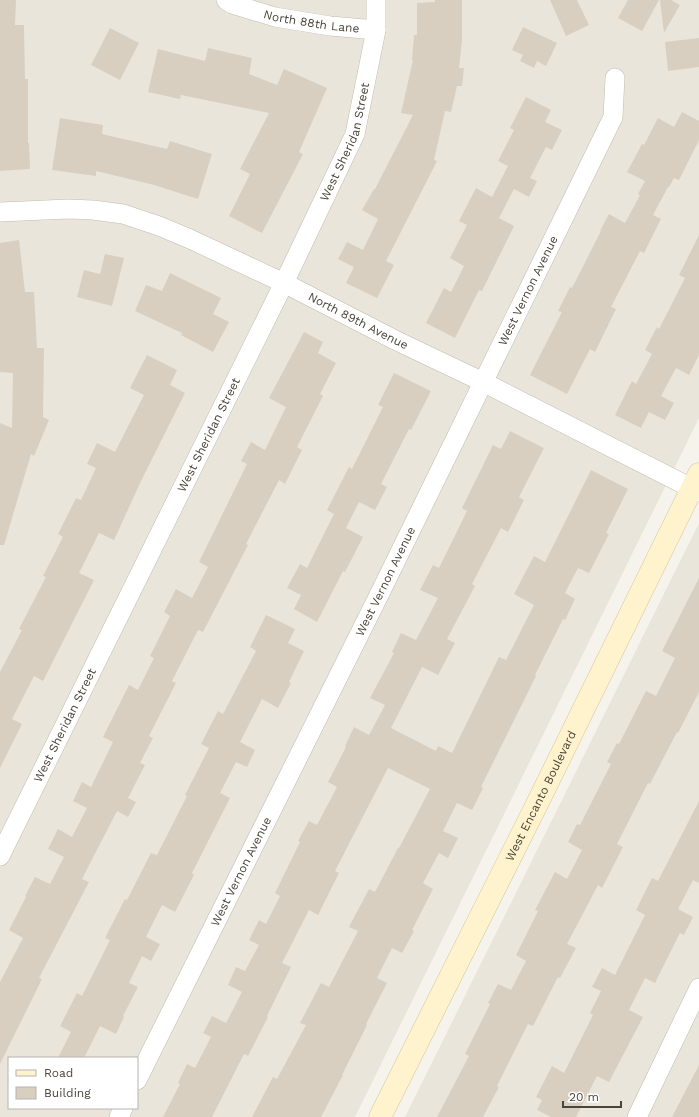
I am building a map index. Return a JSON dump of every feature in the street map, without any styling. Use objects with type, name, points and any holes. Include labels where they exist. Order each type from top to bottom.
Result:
[{"type":"street","name":"North 88th Lane","points":[[226,0],[232,4],[274,18],[330,26],[376,30]]},
{"type":"street","name":"West Sheridan Street","points":[[0,856],[284,283],[355,134],[376,30],[376,0]]},
{"type":"street","name":"West Vernon Avenue","points":[[138,1078],[381,590],[613,117],[615,78]]},
{"type":"street","name":"North 89th Avenue","points":[[0,212],[68,209],[93,210],[123,214],[190,238],[284,283],[395,340],[697,485]]},
{"type":"street","name":"West Encanto Boulevard","points":[[380,1117],[697,485]]},
{"type":"street","points":[[637,1117],[699,988]]},
{"type":"shaded area","points":[[0,0],[699,0],[699,418],[355,1117],[0,1117]]},
{"type":"shaded area","points":[[699,523],[699,1117],[405,1117]]},
{"type":"building","points":[[0,0],[16,0],[15,25],[24,25],[25,79],[28,79],[28,143],[30,169],[0,171]]},
{"type":"building","points":[[435,0],[462,0],[462,40],[459,68],[464,68],[462,86],[457,86],[451,112],[445,111],[434,160],[437,161],[386,261],[394,265],[377,298],[346,283],[354,267],[338,259],[347,242],[363,250],[378,219],[362,210],[375,189],[413,115],[401,113],[413,60],[414,35],[417,35],[417,3],[435,2]]},
{"type":"building","points":[[550,0],[577,0],[589,25],[566,36]]},
{"type":"building","points":[[628,0],[659,0],[642,31],[618,18]]},
{"type":"building","points":[[660,0],[671,0],[680,5],[664,33]]},
{"type":"building","points":[[523,27],[557,43],[546,66],[537,61],[534,68],[520,61],[523,55],[512,50]]},
{"type":"building","points":[[110,28],[139,43],[120,80],[91,65]]},
{"type":"building","points":[[699,38],[699,67],[668,71],[665,42]]},
{"type":"building","points":[[208,48],[252,58],[249,74],[277,85],[284,69],[327,88],[299,152],[303,154],[262,233],[229,216],[250,174],[240,169],[269,113],[181,95],[180,99],[148,92],[158,49],[205,61]]},
{"type":"building","points":[[526,97],[551,110],[545,122],[562,130],[552,150],[546,147],[530,178],[537,181],[529,197],[514,189],[499,218],[514,226],[482,291],[479,290],[455,338],[426,323],[444,288],[451,292],[464,266],[450,258],[467,225],[459,221],[476,188],[492,197],[508,166],[498,161],[514,130],[510,128]]},
{"type":"building","points":[[682,112],[699,121],[699,140],[679,180],[674,178],[653,215],[661,219],[644,253],[640,251],[611,307],[616,309],[595,352],[590,349],[567,394],[530,375],[562,312],[558,311],[570,287],[572,288],[609,214],[625,223],[640,195],[638,194],[645,181],[627,172],[642,144],[644,145],[658,118],[674,127]]},
{"type":"building","points":[[60,118],[103,125],[102,134],[167,149],[170,141],[212,154],[198,199],[154,185],[96,171],[96,176],[52,170]]},
{"type":"building","points":[[699,235],[699,355],[689,375],[676,368],[661,396],[674,403],[665,420],[649,412],[641,428],[615,415],[632,381],[636,384],[652,354],[645,350],[657,327],[659,329],[685,278],[679,275]]},
{"type":"building","points":[[19,240],[25,292],[34,292],[37,348],[44,348],[43,417],[49,420],[34,456],[31,454],[4,545],[0,545],[0,423],[12,428],[13,373],[0,372],[0,243]]},
{"type":"building","points":[[105,254],[124,258],[112,306],[77,297],[84,270],[100,274]]},
{"type":"building","points":[[170,273],[221,298],[213,314],[229,322],[213,352],[181,335],[182,333],[135,311],[146,285],[162,291]]},
{"type":"building","points":[[304,332],[323,342],[318,353],[336,363],[320,394],[323,396],[297,447],[302,450],[285,484],[279,480],[246,544],[248,545],[203,632],[198,630],[172,681],[176,683],[149,736],[153,738],[140,763],[145,765],[128,798],[136,802],[128,817],[117,811],[82,879],[89,882],[39,978],[42,979],[0,1064],[0,982],[23,938],[9,930],[35,877],[50,884],[64,857],[48,849],[58,829],[72,837],[87,808],[73,801],[82,782],[91,787],[113,742],[103,737],[129,685],[138,690],[154,658],[150,656],[170,616],[164,612],[176,589],[192,598],[208,567],[199,562],[247,464],[241,461],[251,442],[265,450],[286,407],[269,398]]},
{"type":"building","points":[[147,355],[177,370],[170,385],[185,393],[141,481],[114,540],[99,533],[79,573],[94,580],[43,681],[34,676],[12,719],[22,724],[0,768],[0,672],[22,630],[19,629],[46,577],[43,576],[63,537],[58,534],[76,498],[81,500],[96,468],[87,464],[97,443],[115,452],[144,395],[130,388]]},
{"type":"building","points":[[394,373],[431,391],[411,430],[409,429],[381,484],[387,487],[375,510],[359,502],[346,528],[363,537],[345,572],[343,571],[317,622],[294,609],[301,595],[287,588],[300,564],[307,568],[334,514],[327,510],[349,467],[352,469],[383,407],[378,405]]},
{"type":"building","points":[[510,431],[544,448],[519,497],[524,500],[508,532],[501,528],[472,584],[475,586],[447,639],[455,643],[438,675],[422,667],[391,728],[436,751],[438,746],[452,753],[499,657],[506,660],[534,605],[514,594],[534,556],[545,562],[591,470],[628,489],[606,533],[609,534],[589,573],[578,568],[565,593],[575,599],[565,620],[563,619],[535,675],[536,676],[481,787],[483,788],[472,810],[457,803],[443,831],[458,838],[448,858],[439,853],[423,883],[433,889],[412,930],[414,931],[402,953],[392,948],[377,978],[387,983],[366,1024],[367,1025],[343,1075],[321,1117],[252,1117],[273,1077],[277,1079],[306,1025],[300,1023],[321,983],[329,987],[358,931],[349,927],[369,889],[375,892],[430,789],[388,768],[335,871],[339,873],[318,915],[309,910],[282,963],[291,967],[248,1056],[244,1054],[212,1117],[163,1117],[180,1084],[178,1083],[187,1064],[195,1068],[211,1037],[203,1033],[212,1016],[226,1023],[242,992],[228,985],[236,967],[245,971],[259,945],[249,940],[259,920],[266,924],[280,896],[275,893],[300,842],[298,841],[309,821],[317,825],[337,787],[328,782],[346,747],[345,746],[354,727],[369,735],[385,705],[370,698],[394,653],[392,652],[401,633],[416,640],[438,598],[420,590],[433,565],[439,568],[467,511],[462,508],[493,445],[501,449]]},
{"type":"building","points":[[699,578],[699,692],[650,784],[648,783],[617,844],[623,847],[602,888],[598,885],[567,944],[576,948],[560,978],[558,977],[533,1026],[528,1024],[497,1086],[499,1087],[483,1117],[437,1117],[469,1056],[465,1054],[490,1004],[488,1003],[498,984],[511,990],[526,961],[516,955],[538,911],[535,910],[555,872],[567,879],[582,850],[568,842],[577,824],[580,825],[611,764],[607,762],[617,743],[619,744],[646,691],[656,696],[675,658],[662,651]]},
{"type":"building","points":[[266,615],[295,629],[288,643],[304,651],[289,682],[291,683],[278,708],[262,699],[240,742],[255,750],[247,767],[236,762],[220,793],[230,798],[192,873],[194,875],[175,912],[162,905],[146,937],[160,944],[151,961],[142,956],[129,983],[138,987],[123,1016],[124,1017],[116,1034],[100,1026],[84,1057],[58,1057],[71,1032],[60,1026],[77,993],[82,996],[110,940],[105,938],[125,899],[127,900],[151,853],[157,855],[187,796],[185,795],[209,748],[201,744],[218,711],[223,714],[256,651],[250,647]]},
{"type":"building","points":[[699,801],[699,883],[693,880],[678,909],[693,917],[684,935],[680,933],[655,983],[645,978],[629,1010],[643,1017],[609,1082],[597,1076],[576,1117],[551,1117],[537,1110],[542,1100],[536,1097],[552,1066],[564,1073],[593,1015],[590,1013],[601,991],[592,987],[602,968],[615,975],[645,915],[636,910],[652,878],[658,881]]},
{"type":"building","points":[[699,1065],[699,1117],[672,1117]]}]
